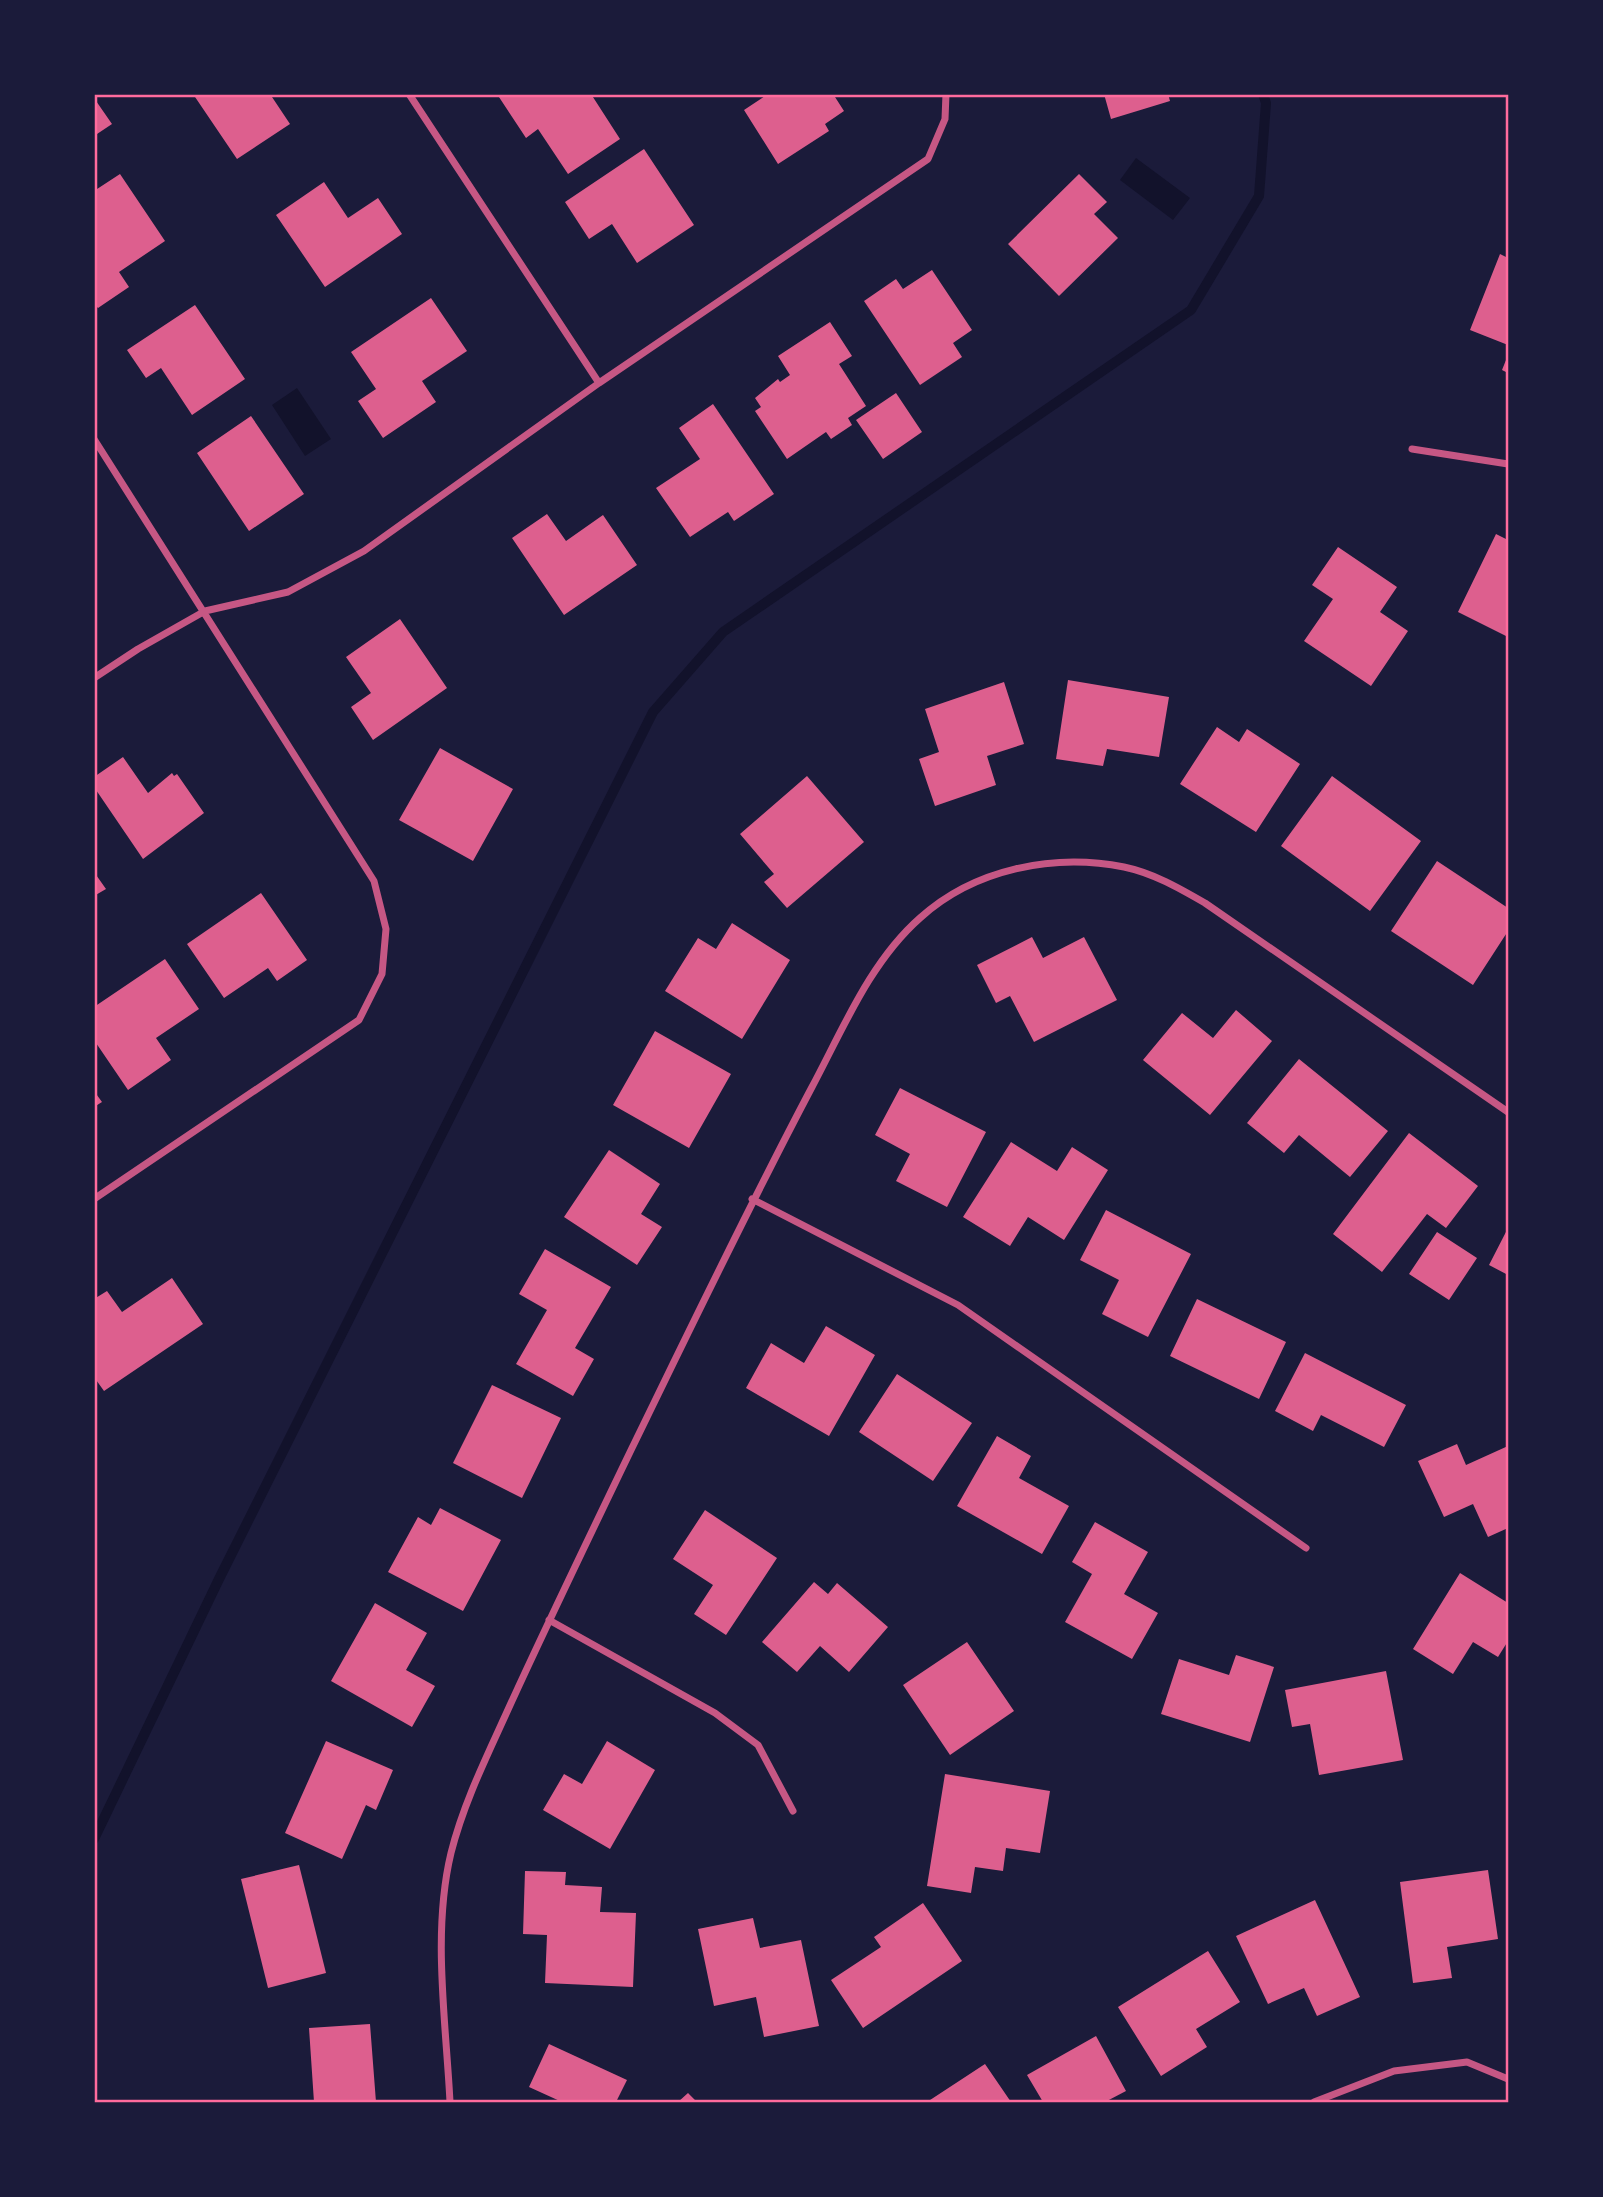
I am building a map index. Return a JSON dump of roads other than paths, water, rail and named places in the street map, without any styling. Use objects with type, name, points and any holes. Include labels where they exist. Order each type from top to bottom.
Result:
[{"type":"street","points":[[410,94],[598,383]]},
{"type":"street","points":[[94,678],[205,611],[288,592],[364,551],[598,383],[928,159],[946,119],[946,94]]},
{"type":"street","points":[[94,439],[374,881],[386,929],[382,974],[359,1020],[94,1199]]},
{"type":"street","points":[[1412,449],[1508,464]]},
{"type":"street","points":[[450,2102],[443,1946],[444,1902],[450,1858],[461,1816],[549,1620],[752,1199],[866,985],[890,948],[921,916],[956,892],[996,874],[1040,863],[1093,863],[1127,868],[1167,882],[1205,902],[1508,1112]]},
{"type":"street","points":[[752,1199],[958,1305],[1306,1548]]},
{"type":"street","points":[[549,1620],[715,1713],[758,1745],[793,1811]]},
{"type":"street","points":[[1314,2102],[1394,2071],[1467,2062],[1508,2079]]},
{"type":"waterway","points":[[94,1839],[219,1579],[653,712],[723,632],[1191,310],[1259,196],[1266,103],[1263,94]]}]
